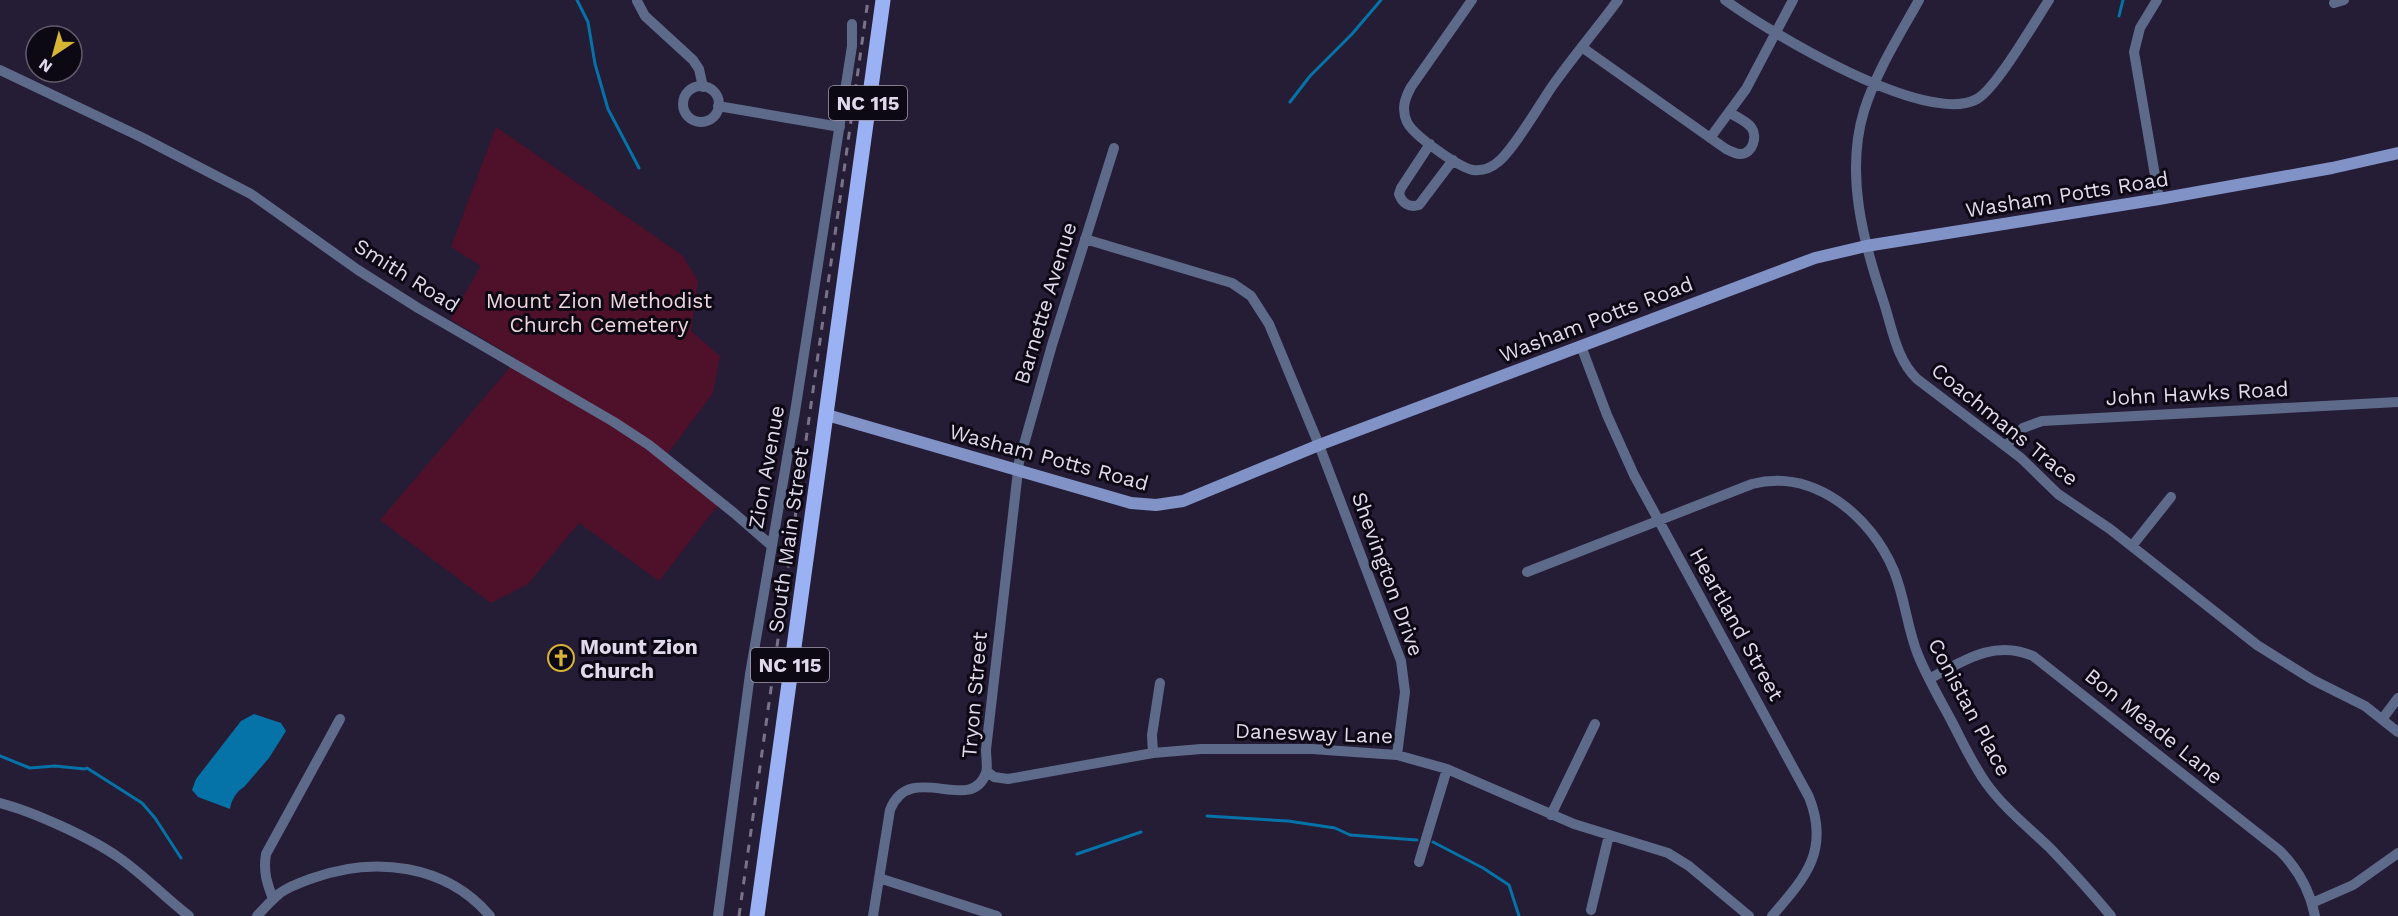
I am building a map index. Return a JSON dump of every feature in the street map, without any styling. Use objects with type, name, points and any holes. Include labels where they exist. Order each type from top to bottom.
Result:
[{"type":"main road","name":"South Main Street","points":[[757,916],[883,0]]},
{"type":"street","points":[[1472,0],[1406,96],[1404,107],[1406,120],[1411,129],[1453,160],[1471,170],[1484,170],[1502,159],[1556,81],[1618,0]]},
{"type":"street","points":[[1725,0],[1776,33],[1875,85],[1948,105],[1977,100],[1992,87],[2049,0]]},
{"type":"street","points":[[1710,138],[1730,113],[1793,0]]},
{"type":"street","name":"Coachmans Trace","points":[[1919,0],[1875,85],[1861,124],[1857,162],[1858,199],[1866,246],[1905,365],[1917,379],[2006,446],[2058,494],[2132,546],[2276,658],[2383,718],[2398,732]]},
{"type":"street","points":[[2157,0],[2140,27],[2134,52],[2159,199]]},
{"type":"street","points":[[637,1],[645,16],[693,60],[699,69],[703,87]]},
{"type":"street","name":"Zion Avenue","points":[[718,916],[746,703],[840,127],[852,46],[852,24]]},
{"type":"street","points":[[1583,48],[1726,149],[1738,154],[1750,150],[1755,134],[1751,127],[1730,113]]},
{"type":"street","name":"Smith Road","points":[[0,70],[151,142],[251,194],[358,270],[418,308],[614,422],[649,445],[772,546]]},
{"type":"street","points":[[694,87],[703,87],[715,93],[718,106],[714,116],[704,121],[692,119],[687,115],[683,105],[686,94],[694,87]]},
{"type":"street","points":[[718,106],[840,127]]},
{"type":"street","points":[[1430,144],[1401,188],[1399,194],[1406,204],[1413,207],[1419,205],[1453,160]]},
{"type":"street","name":"Barnette Avenue","points":[[1018,470],[1026,434],[1084,239],[1114,148]]},
{"type":"street","name":"Washam Potts Road","points":[[827,415],[1131,503],[1156,506],[1183,501],[1319,445],[1800,262],[1866,246],[2159,199],[2332,168],[2398,153]]},
{"type":"street","name":"Shevington Drive","points":[[1084,239],[1178,268],[1224,279],[1244,289],[1259,305],[1319,445],[1401,661],[1405,692],[1397,755]]},
{"type":"street","name":"Heartland Street","points":[[1581,346],[1617,439],[1815,812],[1818,832],[1813,861],[1806,875],[1772,916]]},
{"type":"street","name":"John Hawks Road","points":[[2006,446],[2023,428],[2042,421],[2398,402]]},
{"type":"street","name":"Tryon Street","points":[[873,916],[890,810],[897,797],[905,791],[921,787],[970,790],[980,783],[988,772],[986,750],[1018,470]]},
{"type":"street","name":"Conistan Place","points":[[1527,572],[1763,481],[1795,481],[1826,492],[1865,526],[1887,556],[1899,584],[1912,640],[1929,679],[1973,762],[2010,812],[2081,880],[2111,916]]},
{"type":"street","points":[[2132,546],[2171,497]]},
{"type":"street","name":"Bon Meade Lane","points":[[1929,679],[1985,651],[2010,649],[2033,656],[2280,851],[2295,868],[2312,903],[2315,916]]},
{"type":"street","points":[[1153,753],[1152,735],[1160,683]]},
{"type":"street","points":[[2383,718],[2398,698]]},
{"type":"street","points":[[273,899],[266,881],[264,868],[266,854],[340,719]]},
{"type":"street","points":[[1551,815],[1595,724]]},
{"type":"street","name":"Danesway Lane","points":[[988,772],[993,777],[1008,779],[1153,753],[1229,748],[1341,750],[1397,755],[1447,769],[1551,815],[1676,857],[1749,916]]},
{"type":"street","points":[[1419,862],[1447,769]]},
{"type":"street","points":[[0,803],[71,832],[117,856],[189,916]]},
{"type":"street","points":[[1591,910],[1609,835]]},
{"type":"street","points":[[2312,903],[2353,885],[2398,853]]},
{"type":"street","points":[[257,916],[273,899],[297,884],[334,870],[366,866],[402,866],[439,878],[464,891],[489,916]]},
{"type":"street","points":[[879,878],[997,916]]},
{"type":"green space","name":"Mount Zion Methodist Church Cemetery","points":[[496,127],[682,255],[698,281],[691,331],[720,356],[713,393],[663,460],[718,505],[659,581],[579,523],[528,584],[491,603],[380,520],[517,359],[450,319],[481,266],[451,247]]},
{"type":"water","points":[[254,714],[281,723],[286,731],[269,758],[237,793],[230,809],[198,797],[192,790],[196,779],[241,721]]},
{"type":"waterway","points":[[577,0],[588,22],[595,64],[608,109],[639,168]]},
{"type":"waterway","points":[[1290,102],[1310,76],[1352,34],[1381,0]]},
{"type":"waterway","points":[[2119,16],[2123,0]]},
{"type":"waterway","points":[[0,756],[30,768],[55,766],[87,768],[142,803],[155,818],[181,858]]},
{"type":"waterway","points":[[1207,816],[1288,821],[1335,828],[1350,835],[1417,840]]},
{"type":"waterway","points":[[1077,854],[1141,832]]},
{"type":"waterway","points":[[1433,842],[1483,868],[1509,885],[1519,916]]},
{"type":"railway","points":[[739,916],[868,0]]},
{"type":"place","name":"Mount Zion Church","points":[[561,658]]}]
